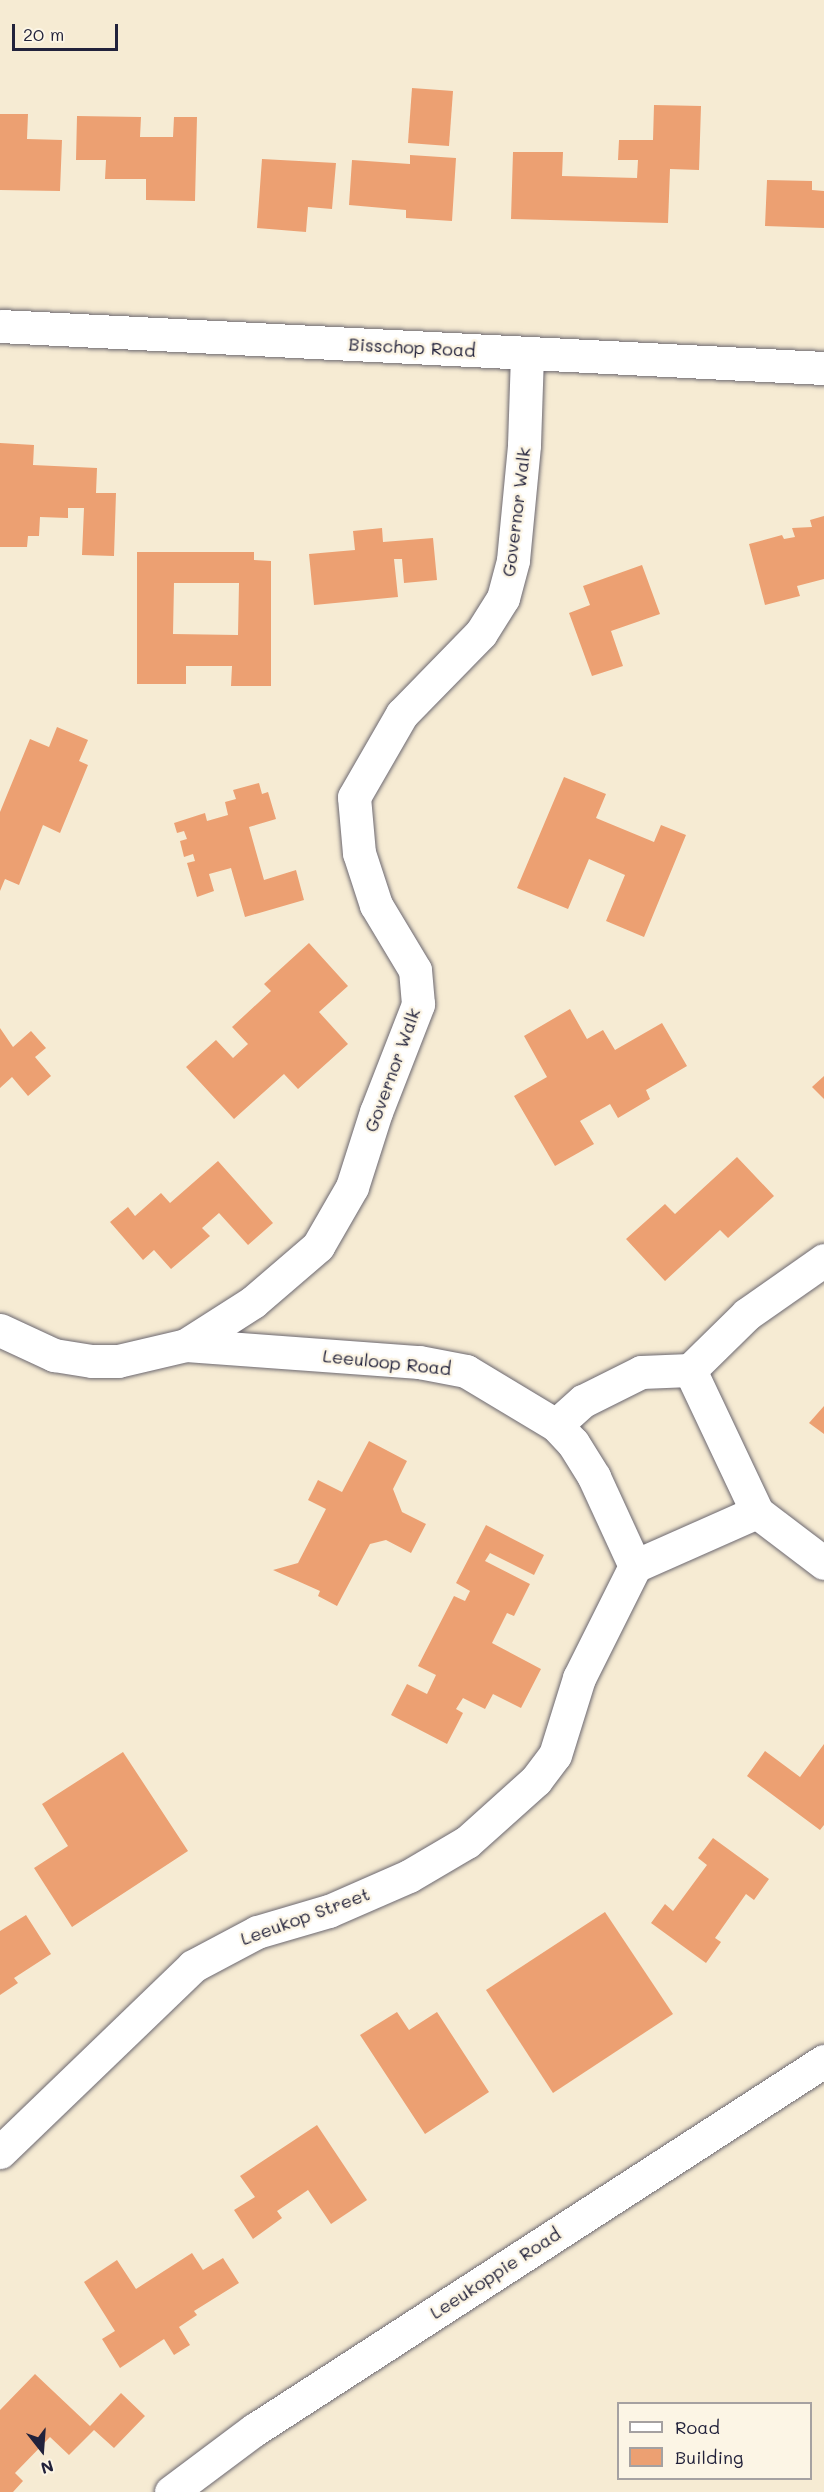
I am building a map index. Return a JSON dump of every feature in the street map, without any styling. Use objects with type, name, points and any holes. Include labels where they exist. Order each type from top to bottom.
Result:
[{"type":"street","name":"Bisschop Road","points":[[0,326],[824,368]]},
{"type":"street","name":"Governor Walk","points":[[186,1345],[253,1302],[318,1246],[352,1187],[376,1112],[418,1004],[415,970],[376,905],[359,853],[354,797],[402,714],[481,633],[503,598],[513,560],[524,445],[527,353]]},
{"type":"street","points":[[556,1425],[583,1401],[632,1376],[662,1369],[690,1370],[747,1314],[824,1260]]},
{"type":"street","name":"Leeuloop Road","points":[[0,1330],[54,1355],[92,1361],[118,1361],[186,1345],[419,1362],[466,1371],[556,1425],[573,1443],[594,1477],[635,1566]]},
{"type":"street","points":[[690,1370],[757,1512],[824,1563]]},
{"type":"street","points":[[635,1566],[757,1512]]},
{"type":"street","name":"Leeukop Street","points":[[0,2152],[193,1966],[257,1932],[329,1911],[409,1876],[467,1842],[515,1800],[555,1755],[579,1678],[635,1566]]},
{"type":"street","name":"Leeukoppie Road","points":[[171,2492],[254,2430],[824,2061]]},
{"type":"building","points":[[412,88],[453,91],[449,146],[408,143]]},
{"type":"building","points":[[654,105],[701,106],[699,170],[670,169],[668,223],[511,219],[513,152],[563,152],[562,176],[637,178],[638,160],[618,160],[619,140],[653,140]]},
{"type":"building","points":[[0,114],[28,114],[27,139],[62,140],[60,191],[0,190]]},
{"type":"building","points":[[77,116],[141,117],[140,137],[173,137],[174,117],[197,117],[195,201],[146,200],[146,179],[105,179],[106,160],[76,160]]},
{"type":"building","points":[[410,155],[456,158],[452,221],[406,218],[406,210],[349,205],[352,160],[410,164]]},
{"type":"building","points":[[262,159],[336,163],[332,209],[308,207],[306,232],[257,228]]},
{"type":"building","points":[[767,180],[812,181],[812,190],[824,191],[824,228],[765,226]]},
{"type":"building","points":[[0,443],[34,445],[33,465],[97,468],[96,493],[116,493],[114,556],[82,555],[84,508],[68,508],[68,518],[40,517],[39,536],[28,536],[27,547],[0,547]]},
{"type":"building","points":[[824,516],[824,579],[797,586],[800,596],[765,605],[749,544],[782,535],[784,539],[795,537],[792,528],[812,527],[810,520]]},
{"type":"building","points":[[382,528],[383,542],[433,538],[437,580],[404,583],[402,559],[394,559],[398,597],[314,605],[309,554],[355,550],[353,531]]},
{"type":"building","points":[[137,552],[254,552],[254,560],[271,561],[271,686],[231,686],[232,666],[186,666],[186,684],[137,684]],"holes":[[[174,583],[239,583],[238,635],[173,634]]]},
{"type":"building","points":[[642,565],[660,614],[611,631],[623,666],[592,676],[569,613],[590,605],[583,586]]},
{"type":"building","points":[[57,727],[88,740],[79,761],[88,765],[60,833],[43,825],[19,885],[5,879],[0,891],[0,812],[30,739],[49,747]]},
{"type":"building","points":[[564,777],[606,794],[596,818],[654,842],[661,825],[686,835],[644,937],[606,921],[625,875],[589,859],[568,909],[517,888]]},
{"type":"building","points":[[259,783],[262,794],[268,792],[276,819],[249,827],[264,880],[296,870],[304,900],[245,917],[231,868],[209,874],[214,891],[197,897],[187,863],[195,861],[193,854],[184,857],[180,841],[187,839],[184,831],[177,833],[174,823],[205,813],[207,821],[228,815],[225,802],[236,799],[233,790]]},
{"type":"building","points":[[309,943],[348,986],[319,1012],[348,1044],[298,1089],[284,1074],[234,1119],[186,1067],[216,1040],[233,1058],[248,1044],[232,1027],[271,991],[264,984]]},
{"type":"building","points":[[570,1009],[587,1039],[603,1030],[615,1050],[662,1023],[687,1066],[646,1090],[650,1099],[618,1118],[610,1104],[580,1121],[594,1144],[555,1166],[514,1096],[547,1077],[524,1036]]},
{"type":"building","points":[[0,1028],[13,1047],[31,1031],[46,1048],[35,1057],[51,1076],[28,1096],[12,1077],[0,1088]]},
{"type":"building","points":[[824,1076],[824,1099],[812,1087]]},
{"type":"building","points":[[737,1157],[774,1196],[728,1238],[720,1230],[665,1281],[626,1239],[665,1204],[675,1214]]},
{"type":"building","points":[[218,1161],[273,1223],[248,1245],[219,1213],[202,1228],[210,1236],[171,1269],[154,1250],[143,1260],[110,1222],[128,1207],[135,1216],[161,1193],[170,1203]]},
{"type":"building","points":[[824,1406],[824,1434],[809,1423]]},
{"type":"building","points":[[369,1441],[407,1461],[393,1489],[402,1512],[426,1524],[411,1553],[386,1540],[370,1544],[337,1606],[318,1596],[320,1591],[273,1570],[298,1563],[326,1509],[308,1500],[318,1480],[342,1492]]},
{"type":"building","points":[[486,1525],[544,1555],[534,1575],[490,1553],[485,1561],[530,1584],[514,1616],[507,1613],[492,1643],[541,1669],[521,1708],[493,1694],[485,1709],[463,1698],[456,1709],[463,1713],[447,1744],[391,1715],[407,1684],[427,1694],[436,1675],[418,1666],[454,1596],[465,1601],[470,1591],[456,1583]]},
{"type":"building","points":[[824,1744],[824,1825],[820,1830],[747,1776],[765,1751],[800,1777]]},
{"type":"building","points":[[123,1752],[188,1851],[72,1927],[34,1868],[68,1846],[42,1804]]},
{"type":"building","points":[[713,1838],[769,1879],[754,1900],[746,1894],[715,1938],[721,1942],[706,1963],[651,1923],[665,1904],[673,1911],[707,1865],[698,1858]]},
{"type":"building","points":[[605,1912],[673,2014],[553,2093],[486,1990]]},
{"type":"building","points":[[26,1915],[51,1954],[14,1978],[18,1983],[0,1995],[0,1931]]},
{"type":"building","points":[[397,2012],[409,2030],[437,2012],[489,2092],[425,2134],[360,2035]]},
{"type":"building","points":[[317,2125],[367,2200],[331,2224],[308,2190],[277,2211],[282,2218],[253,2239],[234,2210],[255,2197],[240,2176]]},
{"type":"building","points":[[192,2253],[203,2270],[223,2258],[239,2283],[194,2311],[197,2315],[179,2327],[190,2345],[174,2355],[164,2339],[120,2368],[102,2339],[115,2331],[84,2282],[117,2260],[136,2289]]},
{"type":"building","points":[[35,2374],[90,2426],[121,2393],[145,2416],[114,2448],[94,2430],[69,2455],[50,2437],[15,2473],[23,2481],[13,2492],[0,2492],[0,2410]]}]
